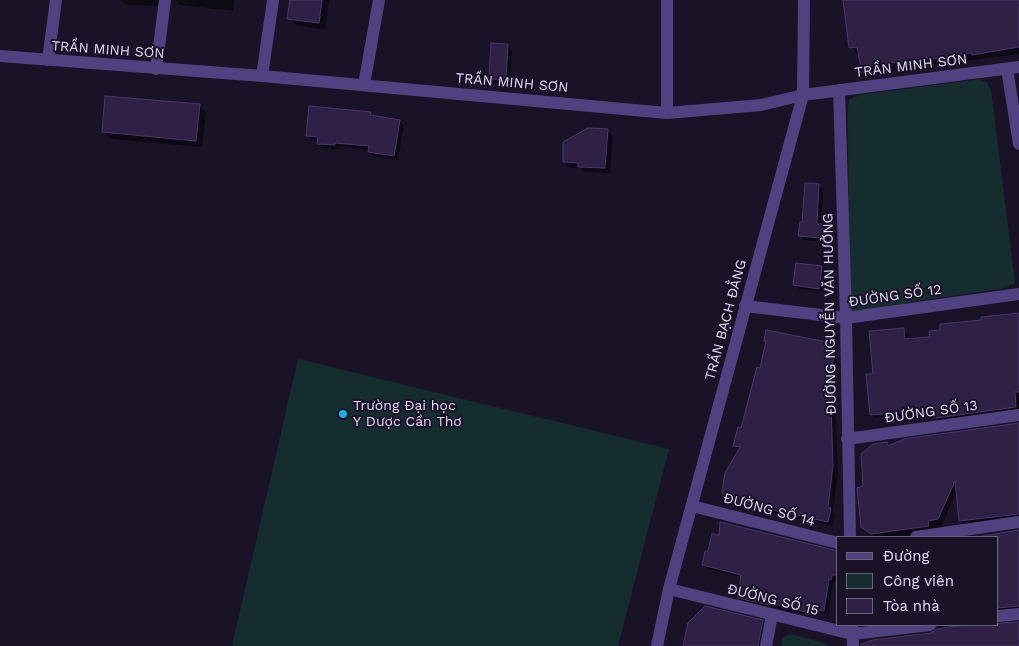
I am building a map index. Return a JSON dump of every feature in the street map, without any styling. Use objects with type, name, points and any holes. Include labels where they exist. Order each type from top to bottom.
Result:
[{"type":"street","points":[[48,60],[56,0]]},
{"type":"street","points":[[156,69],[165,0]]},
{"type":"street","points":[[262,76],[273,0]]},
{"type":"street","points":[[364,85],[379,0]]},
{"type":"street","points":[[666,113],[667,0]]},
{"type":"street","name":"TRẦN BẠCH ĐẰNG","points":[[657,646],[670,589],[803,94],[804,0]]},
{"type":"street","name":"TRẦN MINH SƠN","points":[[0,56],[262,76],[666,113],[762,105],[803,94],[1013,68]]},
{"type":"street","points":[[1013,68],[1019,144]]},
{"type":"street","name":"ĐƯỜNG NGUYỄN VĂN HƯỞNG","points":[[839,90],[850,536]]},
{"type":"street","name":"ĐƯỜNG SỐ 12","points":[[745,306],[846,318],[1019,294]]},
{"type":"street","name":"ĐƯỜNG SỐ 13","points":[[847,439],[1019,415]]},
{"type":"street","name":"ĐƯỜNG SỐ 14","points":[[692,506],[836,542]]},
{"type":"street","points":[[923,536],[1019,522]]},
{"type":"street","name":"ĐƯỜNG SỐ 15","points":[[670,589],[852,635],[922,626]]},
{"type":"street","points":[[999,616],[1019,614]]},
{"type":"street","points":[[766,646],[772,615]]},
{"type":"green space","points":[[980,79],[987,83],[991,90],[1015,283],[1006,288],[930,299],[857,313],[849,308],[849,100],[860,95]]},
{"type":"green space","points":[[298,359],[669,449],[618,646],[232,646]]},
{"type":"green space","points":[[790,634],[827,644],[828,646],[781,646],[783,638]]},
{"type":"building","points":[[290,0],[322,0],[319,23],[287,19]]},
{"type":"building","points":[[843,0],[1019,0],[1019,47],[928,60],[927,57],[861,68],[857,47],[849,48]]},
{"type":"building","points":[[491,43],[508,44],[506,80],[489,79]]},
{"type":"building","points":[[105,96],[200,104],[196,141],[102,132]]},
{"type":"building","points":[[309,106],[371,112],[370,115],[400,120],[394,156],[368,152],[369,146],[335,143],[335,145],[317,144],[318,137],[306,136]]},
{"type":"building","points":[[588,128],[608,129],[605,168],[578,167],[578,163],[563,162],[563,142]]},
{"type":"building","points":[[805,183],[819,184],[817,224],[823,224],[821,238],[798,236],[800,222],[802,222]]},
{"type":"building","points":[[796,263],[822,266],[819,289],[793,285]]},
{"type":"building","points":[[1019,313],[1019,392],[1015,392],[1016,407],[936,418],[934,410],[870,415],[866,374],[873,374],[869,331],[904,328],[905,339],[930,337],[929,331],[940,330],[940,324],[981,320],[981,317]]},
{"type":"building","points":[[766,330],[832,343],[830,356],[834,357],[830,374],[833,465],[828,507],[831,508],[828,522],[727,500],[722,492],[725,473],[740,447],[733,446],[738,427],[741,428],[757,367],[760,368],[766,341],[764,341]]},
{"type":"building","points":[[1019,423],[1019,514],[959,521],[955,481],[938,519],[928,521],[929,526],[871,534],[861,527],[857,488],[863,486],[861,454],[873,444],[887,442],[888,446],[904,439]]},
{"type":"building","points":[[720,522],[836,551],[836,575],[832,575],[831,580],[829,579],[824,611],[810,608],[809,613],[775,604],[769,603],[769,605],[738,598],[741,575],[702,565],[705,551],[708,551],[712,533],[719,536]]},
{"type":"building","points":[[1019,530],[1019,606],[999,608],[999,536],[983,536]]},
{"type":"building","points":[[705,606],[763,620],[758,646],[683,646],[688,623]]},
{"type":"building","points":[[1019,622],[1019,646],[861,646],[861,644],[873,640],[931,633],[937,629],[956,626],[999,626],[999,623]]},
{"type":"place","name":"Trường Đại học Y Dược Cần Thơ","points":[[343,414]]}]
